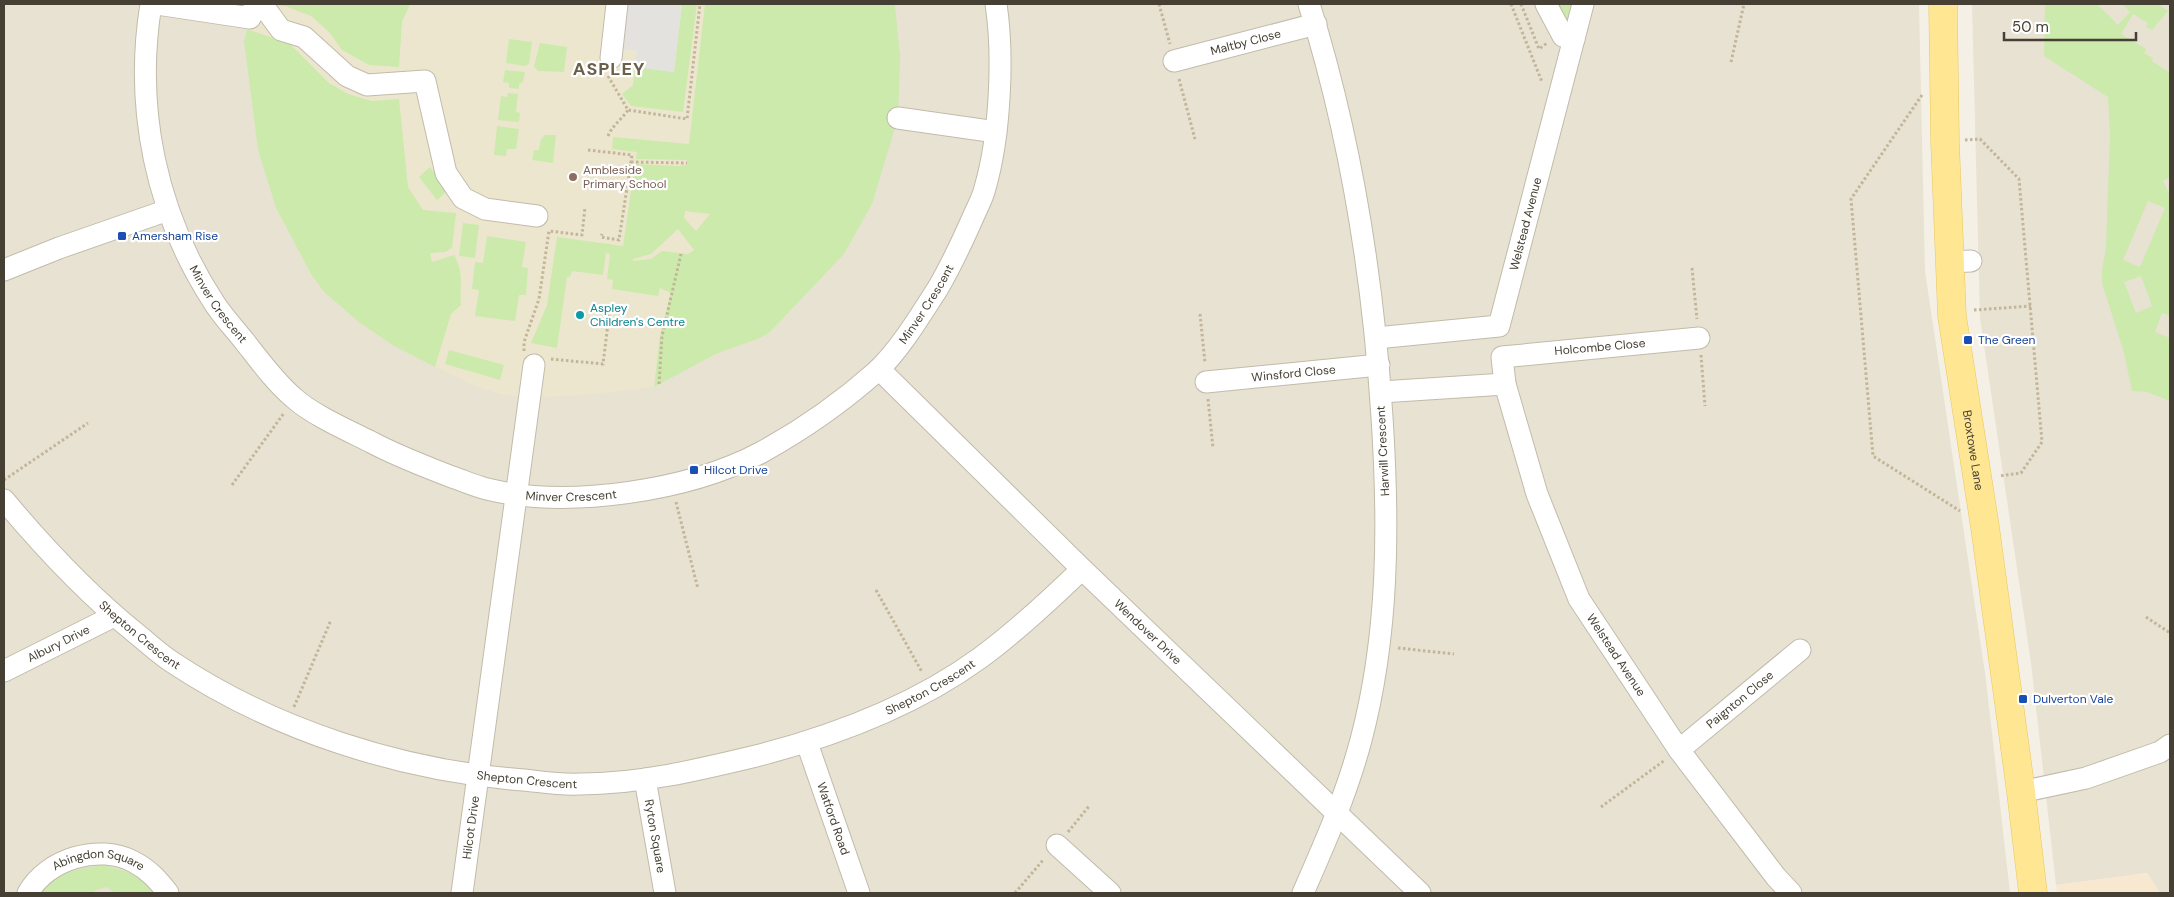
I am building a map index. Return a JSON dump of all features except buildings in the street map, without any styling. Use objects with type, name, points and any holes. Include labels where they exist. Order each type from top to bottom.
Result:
[{"type":"main road","name":"Broxtowe Lane","points":[[1943,4],[1944,142],[1960,262],[1952,312],[1976,480],[1985,527],[2033,893]]},
{"type":"street","name":"Minver Crescent","points":[[151,4],[146,111],[154,164],[168,210],[191,260],[214,302],[254,353],[294,399],[342,428],[400,458],[485,489],[515,494],[563,497],[601,495],[671,483],[716,471],[761,452],[822,414],[879,369],[920,317],[954,261],[985,189],[996,132],[999,33],[996,4]]},
{"type":"street","points":[[157,4],[250,18],[254,8],[267,12],[281,30],[304,37],[347,76],[367,85],[425,81],[446,173],[463,198],[485,209],[537,216]]},
{"type":"street","points":[[611,58],[617,4]]},
{"type":"street","name":"Harwill Crescent","points":[[1302,893],[1338,813],[1361,740],[1379,646],[1384,600],[1386,549],[1386,492],[1381,392],[1371,284],[1349,154],[1316,24],[1309,4]]},
{"type":"street","points":[[1546,4],[1563,36],[1574,39]]},
{"type":"street","name":"Welstead Avenue","points":[[1376,338],[1499,326],[1583,4]]},
{"type":"street","name":"Maltby Close","points":[[1174,61],[1316,24]]},
{"type":"street","points":[[898,118],[996,132]]},
{"type":"street","points":[[4,270],[168,210]]},
{"type":"street","name":"Holcombe Close","points":[[1502,357],[1699,338]]},
{"type":"street","name":"Welstead Avenue","points":[[1502,357],[1505,384],[1537,494],[1579,599],[1679,750],[1776,877],[1791,893]]},
{"type":"street","name":"Hilcot Drive","points":[[462,893],[531,362]]},
{"type":"street","name":"Winsford Close","points":[[1206,382],[1379,365]]},
{"type":"street","name":"Wendover Drive","points":[[879,369],[1082,569],[1420,893]]},
{"type":"street","points":[[1381,392],[1505,384]]},
{"type":"street","name":"Shepton Crescent","points":[[4,500],[34,536],[78,583],[114,616],[170,661],[224,693],[287,722],[345,745],[412,764],[476,776],[578,784],[645,779],[699,770],[806,743],[876,716],[931,688],[978,659],[1035,615],[1082,569]]},
{"type":"street","name":"Albury Drive","points":[[4,671],[114,616]]},
{"type":"street","name":"Paignton Close","points":[[1679,750],[1800,650]]},
{"type":"street","name":"Watford Road","points":[[806,743],[859,893]]},
{"type":"street","points":[[2021,792],[2086,778],[2167,753]]},
{"type":"street","name":"Ryton Square","points":[[645,779],[665,893]]},
{"type":"street","points":[[1057,845],[1110,893]]},
{"type":"street","name":"Abingdon Square","points":[[28,893],[32,885],[53,866],[79,856],[106,854],[133,861],[156,877],[168,893]]},
{"type":"path","points":[[611,58],[608,78],[628,110],[687,119],[700,4]]},
{"type":"path","points":[[1511,4],[1554,114]]},
{"type":"path","points":[[1731,62],[1744,4]]},
{"type":"path","points":[[1529,48],[1537,42]]},
{"type":"path","points":[[1944,64],[1851,199],[1873,456],[1985,527]]},
{"type":"path","points":[[608,136],[628,110]]},
{"type":"path","points":[[1944,142],[1980,139],[2019,179],[2042,442],[2021,473],[1976,480]]},
{"type":"path","points":[[588,150],[632,156],[619,240],[601,237],[602,234]]},
{"type":"path","points":[[631,162],[687,163]]},
{"type":"path","points":[[585,207],[582,235],[549,231],[539,299],[524,342],[524,354],[531,362],[563,360],[603,364],[609,314]]},
{"type":"path","points":[[659,384],[662,336],[681,254]]},
{"type":"path","points":[[1952,312],[2031,306]]},
{"type":"path","points":[[232,485],[294,399]]},
{"type":"path","points":[[4,480],[88,423]]},
{"type":"path","points":[[671,483],[698,589]]},
{"type":"path","points":[[876,590],[931,688]]},
{"type":"path","points":[[2146,617],[2170,633]]},
{"type":"path","points":[[287,722],[331,620]]},
{"type":"path","points":[[1379,646],[1454,654]]},
{"type":"path","points":[[1601,807],[1679,750]]},
{"type":"shaded area","points":[[4,4],[1919,4],[1925,271],[1986,680],[2010,893],[4,893]]},
{"type":"shaded area","name":"Ambleside Primary School","points":[[253,4],[895,4],[900,56],[872,204],[844,254],[770,332],[760,338],[716,354],[654,387],[582,395],[530,398],[505,395],[475,386],[394,346],[360,323],[324,292],[311,274],[276,208],[258,150],[244,41]]},
{"type":"shaded area","points":[[628,4],[682,4],[674,72],[635,67],[637,51],[623,49]]},
{"type":"shaded area","points":[[1972,4],[2170,4],[2170,893],[2160,893],[2147,873],[2056,885],[2031,663],[1980,318]]},
{"type":"shaded area","points":[[2147,873],[2160,893],[2057,893],[2056,885]]},
{"type":"green space","points":[[266,4],[410,4],[402,22],[399,67],[369,65],[342,50],[329,32],[311,16],[285,6]]},
{"type":"green space","points":[[682,4],[697,4],[683,112],[631,106],[622,94],[633,85],[635,67],[674,72]]},
{"type":"green space","points":[[705,4],[895,4],[900,56],[898,118],[872,204],[844,254],[770,332],[760,338],[716,354],[654,387],[660,336],[671,293],[660,288],[658,296],[612,289],[613,280],[607,279],[610,254],[606,253],[603,275],[572,271],[570,277],[567,277],[557,348],[531,343],[547,305],[557,237],[623,246],[635,164],[687,165],[687,160],[636,159],[637,152],[612,149],[613,137],[689,144]],"holes":[[[685,211],[710,214],[696,231],[684,218]],[[678,229],[694,250],[688,254],[662,251],[651,259],[633,261],[633,259],[651,254]]]},
{"type":"green space","points":[[1557,4],[1573,4],[1567,26]]},
{"type":"green space","points":[[2045,4],[2097,4],[2118,25],[2130,12],[2122,4],[2158,4],[2168,11],[2152,30],[2146,27],[2148,23],[2133,14],[2121,34],[2146,49],[2144,53],[2153,58],[2152,61],[2170,73],[2170,177],[2163,181],[2170,196],[2170,316],[2162,313],[2155,332],[2170,338],[2170,401],[2147,392],[2132,391],[2124,353],[2102,283],[2106,247],[2110,135],[2108,97],[2044,56]],"holes":[[[2148,201],[2165,208],[2140,267],[2123,260]],[[2141,276],[2152,306],[2136,313],[2124,282]]]},
{"type":"green space","points":[[247,29],[290,44],[329,83],[348,94],[372,101],[399,99],[408,187],[423,210],[456,213],[452,248],[445,252],[430,253],[432,262],[454,255],[461,280],[461,305],[451,314],[435,367],[394,346],[360,323],[324,292],[311,274],[276,208],[258,150],[244,41]]},
{"type":"green space","points":[[509,39],[532,42],[529,64],[525,66],[506,63]]},
{"type":"green space","points":[[540,43],[567,47],[564,72],[538,71],[534,66]]},
{"type":"green space","points":[[505,70],[525,72],[523,82],[519,84],[519,89],[509,88],[509,83],[503,82]]},
{"type":"green space","points":[[508,93],[518,94],[516,112],[520,113],[519,122],[498,120],[501,96],[507,97]]},
{"type":"green space","points":[[497,126],[519,129],[516,149],[507,149],[506,156],[494,155]]},
{"type":"green space","points":[[545,135],[556,135],[553,163],[532,160],[534,150],[539,150],[541,139]]},
{"type":"green space","points":[[430,167],[448,190],[437,200],[419,177]]},
{"type":"green space","points":[[463,223],[479,225],[475,258],[459,256]]},
{"type":"green space","points":[[487,236],[526,242],[522,267],[528,268],[526,295],[519,295],[515,321],[475,316],[479,290],[472,289],[475,262],[483,263]]},
{"type":"green space","points":[[449,350],[504,365],[500,380],[445,364]]},
{"type":"green space","points":[[105,865],[134,874],[155,893],[115,893],[107,887],[92,893],[42,893],[62,875],[78,869]]},
{"type":"place","name":"Ambleside Primary School","points":[[573,177]]},
{"type":"place","name":"Amersham Rise","points":[[122,236]]},
{"type":"place","name":"Aspley Children's Centre","points":[[580,315]]},
{"type":"place","name":"The Green","points":[[1968,340]]},
{"type":"place","name":"Hilcot Drive","points":[[694,470]]},
{"type":"place","name":"Dulverton Vale","points":[[2023,699]]},
{"type":"district","name":"ASPLEY","points":[[609,69]]}]
